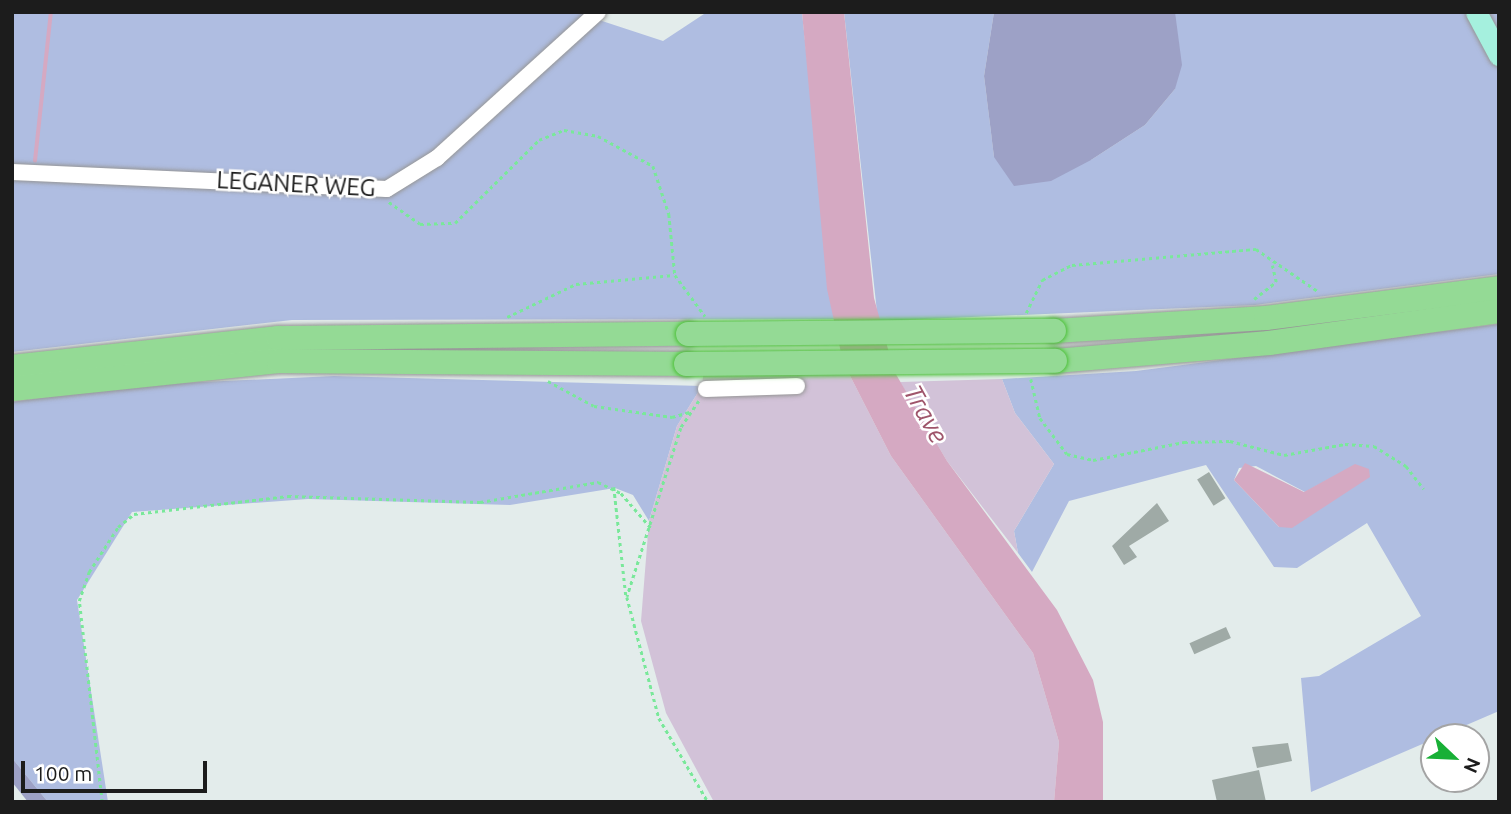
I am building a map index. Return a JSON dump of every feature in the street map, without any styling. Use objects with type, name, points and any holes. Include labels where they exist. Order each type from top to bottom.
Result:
[{"type":"highway","points":[[12,367],[278,338],[697,331],[1054,331],[1266,318],[1499,288]]},
{"type":"highway","points":[[12,389],[279,361],[687,364],[1055,361],[1269,343],[1499,311]]},
{"type":"main road","points":[[1476,12],[1499,55]]},
{"type":"street","name":"LEGANER WEG","points":[[12,172],[387,189],[437,159],[598,12]]},
{"type":"street","points":[[706,389],[797,386]]},
{"type":"path","points":[[387,189],[388,201],[405,218],[421,224],[455,223],[539,140],[564,130],[598,136],[653,166],[669,214],[675,275],[701,305],[697,331]]},
{"type":"path","points":[[1244,306],[1276,282],[1272,265]]},
{"type":"path","points":[[507,317],[576,284],[675,275]]},
{"type":"path","points":[[541,375],[594,406],[672,417],[690,412]]},
{"type":"path","points":[[626,597],[690,412],[706,389]]},
{"type":"path","points":[[102,802],[79,601],[96,561],[134,514],[288,496],[480,502],[598,482],[614,487],[651,528]]},
{"type":"path","points":[[614,487],[626,597],[659,718],[708,802]]},
{"type":"shaded area","points":[[12,12],[599,12],[596,19],[663,41],[707,12],[802,12],[834,319],[292,320],[12,352]]},
{"type":"shaded area","points":[[802,12],[844,12],[874,298],[894,371],[947,461],[1057,610],[1093,680],[1103,722],[1103,802],[1054,802],[1059,742],[1033,653],[891,456],[843,362],[827,289]]},
{"type":"shaded area","points":[[844,12],[994,12],[984,76],[994,157],[1091,160],[1145,125],[1175,89],[1175,12],[1499,12],[1499,274],[1255,305],[878,321]]},
{"type":"shaded area","points":[[994,12],[1175,12],[1182,65],[1175,89],[1145,125],[1091,160],[1051,181],[1014,186],[994,157],[984,76]]},
{"type":"shaded area","points":[[1499,324],[1499,711],[1471,723],[1420,723],[1420,745],[1311,792],[1301,678],[1319,676],[1421,616],[1367,523],[1297,568],[1274,567],[1206,465],[1069,501],[1032,572],[1018,553],[1014,531],[1054,464],[1015,413],[1002,379],[1136,371]],"holes":[[[1256,466],[1305,492],[1329,479],[1279,527],[1234,480],[1239,468]]]},
{"type":"shaded area","points":[[705,360],[843,362],[891,456],[1033,653],[1059,742],[1054,802],[714,802],[666,713],[641,621],[649,521],[677,426],[702,386]]},
{"type":"shaded area","points":[[334,376],[702,386],[677,426],[649,521],[633,495],[615,488],[510,505],[308,499],[132,512],[77,600],[108,802],[48,802],[12,758],[12,402],[139,385]]},
{"type":"shaded area","points":[[1002,379],[1015,413],[1054,464],[1014,531],[1018,553],[947,461],[900,382]]},
{"type":"shaded area","points":[[1245,463],[1304,492],[1355,464],[1369,469],[1370,477],[1292,528],[1279,527],[1234,480]]},
{"type":"shaded area","points":[[12,758],[48,802],[28,802],[12,782]]},
{"type":"building","points":[[1209,472],[1225,498],[1214,506],[1197,479]]},
{"type":"building","points":[[1157,503],[1169,521],[1129,546],[1137,557],[1124,565],[1112,546]]},
{"type":"building","points":[[1226,627],[1231,638],[1194,654],[1189,643]]},
{"type":"building","points":[[1288,743],[1292,761],[1257,768],[1252,747]]},
{"type":"building","points":[[1259,770],[1266,802],[1217,802],[1212,780]]},
{"type":"waterway","points":[[35,161],[51,12]]},
{"type":"waterway","points":[[12,209],[12,271]]},
{"type":"water label","name":"Trave","points":[[926,414]]}]
